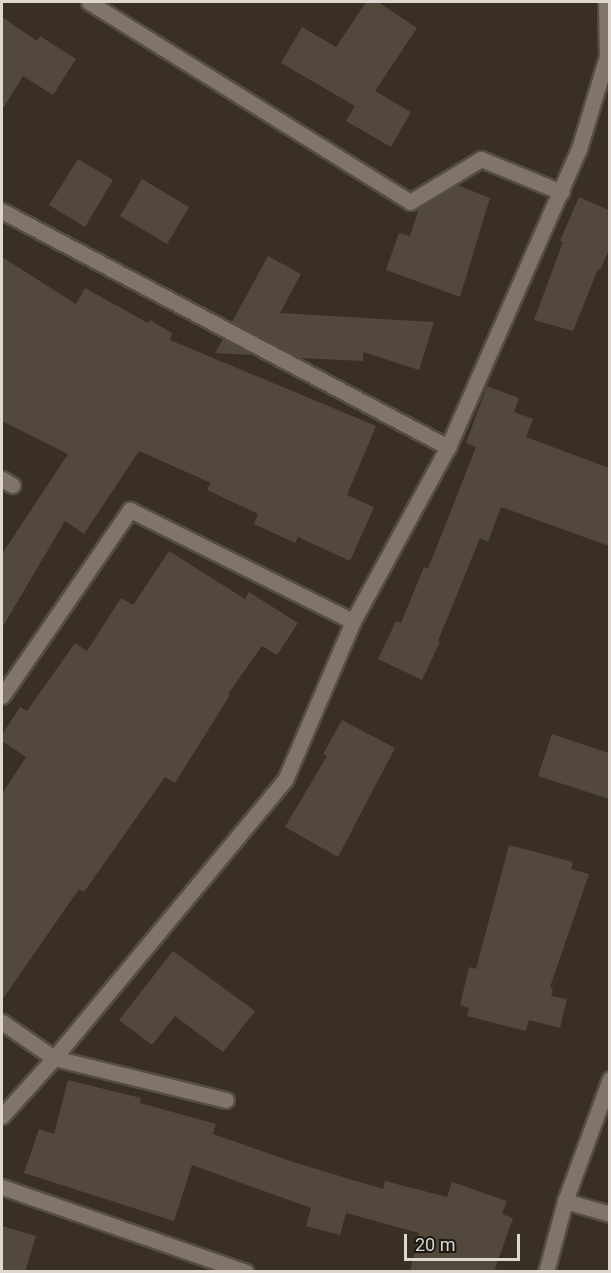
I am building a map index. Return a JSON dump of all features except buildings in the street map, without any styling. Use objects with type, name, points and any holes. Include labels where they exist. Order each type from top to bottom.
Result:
[{"type":"street","points":[[89,2],[411,202],[481,159],[561,192]]},
{"type":"street","points":[[2,1116],[54,1058],[285,780],[353,621],[448,447],[579,149],[607,56],[606,2]]},
{"type":"street","points":[[2,211],[448,447]]},
{"type":"street","points":[[2,696],[130,510],[353,621]]},
{"type":"street","points":[[2,1022],[54,1058],[226,1100]]},
{"type":"street","points":[[546,1272],[565,1201],[609,1079]]},
{"type":"street","points":[[2,1187],[246,1272]]},
{"type":"street","points":[[565,1201],[609,1214]]}]
